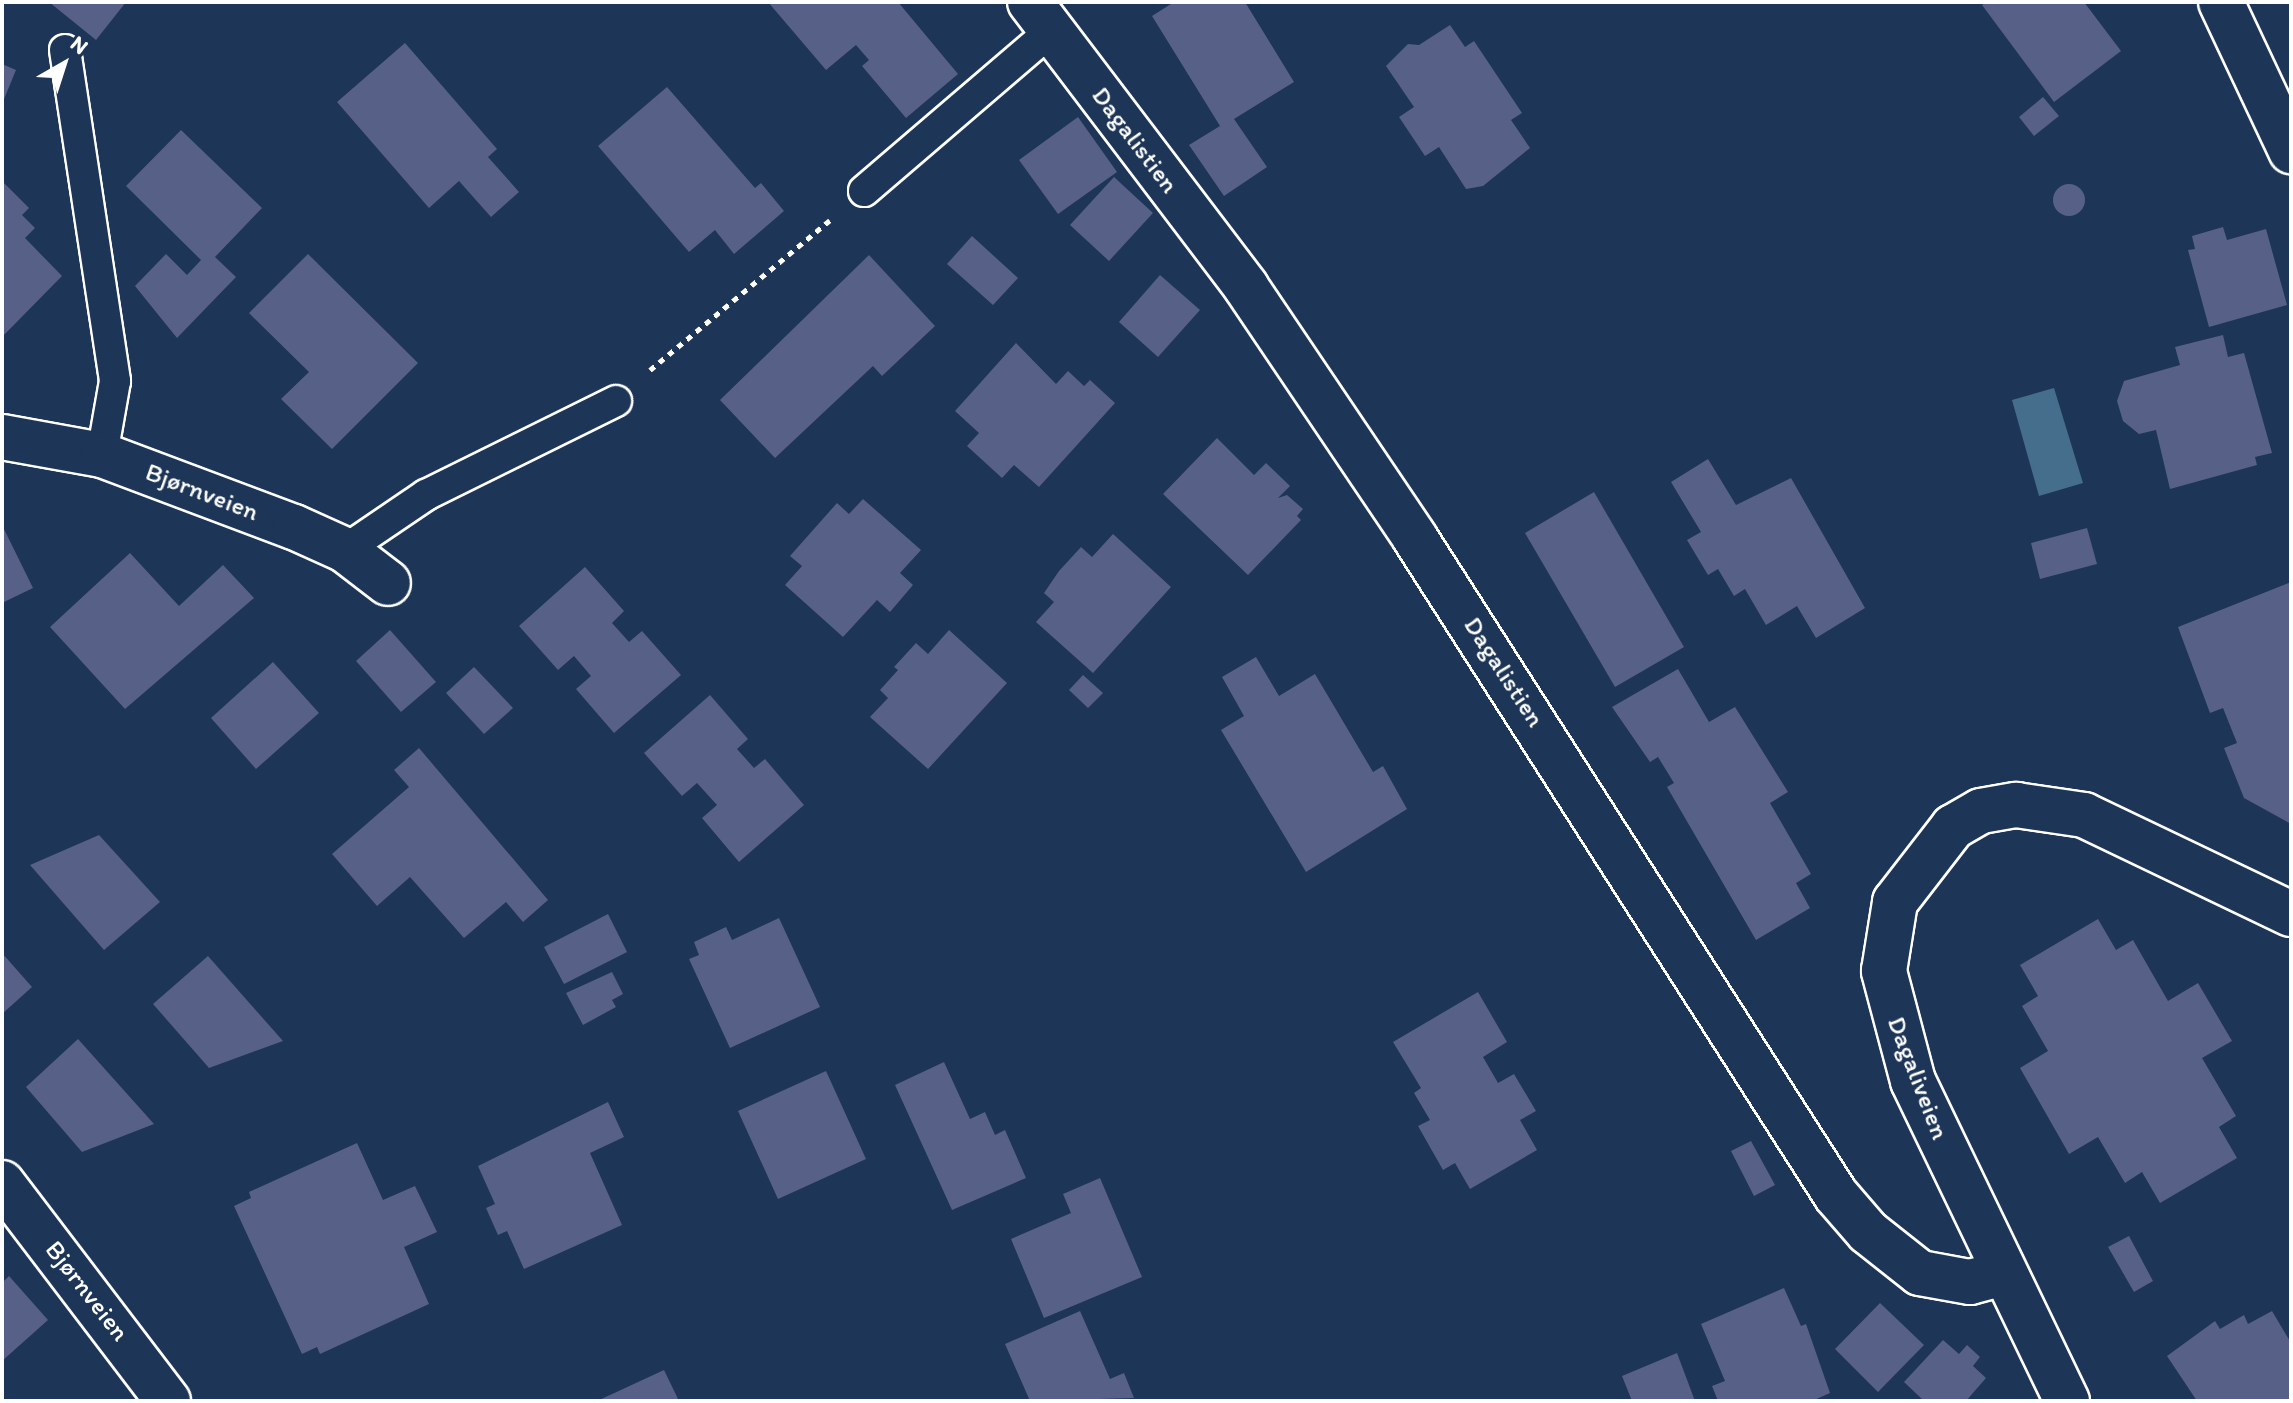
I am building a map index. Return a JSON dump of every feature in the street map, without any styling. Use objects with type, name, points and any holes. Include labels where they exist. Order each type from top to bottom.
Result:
[{"type":"street","points":[[2221,2],[2291,151]]},
{"type":"street","name":"Dagalistien","points":[[1041,16],[1246,287],[1399,513],[1836,1195],[1868,1232],[1920,1273],[1970,1282],[2004,1273]]},
{"type":"street","name":"Bjørnveien","points":[[2,437],[102,455],[345,550],[388,583]]},
{"type":"street","name":"Dagaliveien","points":[[2067,1401],[1913,1081],[1891,1012],[1886,934],[1914,870],[1953,827],[1981,811],[2046,806],[2137,837],[2291,914]]},
{"type":"street","name":"Bjørnveien","points":[[2,1183],[168,1401]]},
{"type":"lane","points":[[864,191],[1041,16]]},
{"type":"lane","points":[[65,50],[115,381],[102,455]]},
{"type":"lane","points":[[345,550],[426,495],[616,401]]},
{"type":"path","points":[[616,401],[864,191]]},
{"type":"water","points":[[2054,388],[2083,483],[2039,496],[2012,400]]},
{"type":"building","points":[[49,2],[126,2],[96,40]]},
{"type":"building","points":[[768,2],[898,2],[958,74],[906,118],[862,66],[869,60],[856,45],[826,70]]},
{"type":"building","points":[[1174,2],[1245,2],[1294,82],[1234,119],[1267,167],[1224,196],[1189,145],[1220,126],[1152,16]]},
{"type":"building","points":[[1986,2],[2084,2],[2121,51],[2054,102],[1982,5]]},
{"type":"building","points":[[1450,25],[1465,47],[1474,41],[1522,113],[1511,120],[1530,148],[1483,186],[1466,189],[1439,147],[1425,156],[1399,117],[1414,107],[1386,66],[1408,44],[1419,45]]},
{"type":"building","points":[[405,43],[497,149],[488,157],[519,192],[491,217],[459,181],[429,208],[337,102]]},
{"type":"building","points":[[2,64],[16,70],[2,104]]},
{"type":"building","points":[[667,87],[755,188],[761,183],[784,211],[734,254],[715,230],[689,252],[598,146]]},
{"type":"building","points":[[2043,97],[2059,116],[2034,136],[2019,117]]},
{"type":"building","points":[[1078,117],[1117,172],[1058,214],[1019,160]]},
{"type":"building","points":[[181,130],[262,208],[215,257],[236,277],[177,338],[135,286],[166,254],[187,275],[201,260],[126,186]]},
{"type":"building","points":[[1114,177],[1153,213],[1109,261],[1070,225]]},
{"type":"building","points":[[2,181],[29,208],[22,215],[35,228],[25,238],[62,276],[2,337]]},
{"type":"building","points":[[2069,184],[2080,189],[2085,200],[2080,211],[2069,216],[2058,211],[2053,200],[2058,189]]},
{"type":"building","points":[[2223,227],[2227,240],[2266,229],[2287,305],[2209,327],[2188,250],[2195,249],[2192,236]]},
{"type":"building","points":[[972,236],[1018,278],[993,305],[947,264]]},
{"type":"building","points":[[308,254],[418,363],[332,449],[281,399],[309,372],[249,313]]},
{"type":"building","points":[[869,255],[935,326],[882,376],[873,366],[775,458],[720,400]]},
{"type":"building","points":[[1160,275],[1200,310],[1158,357],[1119,322]]},
{"type":"building","points":[[2223,335],[2228,357],[2244,353],[2272,453],[2255,457],[2257,465],[2170,489],[2156,430],[2139,434],[2123,421],[2117,401],[2124,381],[2180,365],[2175,347]]},
{"type":"building","points":[[1016,343],[1056,384],[1068,371],[1084,386],[1090,380],[1115,403],[1039,487],[1014,465],[1002,478],[967,446],[979,433],[955,411]]},
{"type":"building","points":[[1217,438],[1254,475],[1266,463],[1290,486],[1278,498],[1287,495],[1303,509],[1297,516],[1301,520],[1248,575],[1163,494]]},
{"type":"building","points":[[1708,459],[1736,505],[1791,478],[1865,608],[1816,638],[1797,606],[1766,625],[1745,589],[1734,596],[1718,569],[1708,575],[1687,540],[1701,532],[1671,482]]},
{"type":"building","points":[[1594,492],[1684,647],[1615,687],[1525,533]]},
{"type":"building","points":[[863,499],[921,550],[900,573],[913,585],[890,612],[877,600],[843,637],[785,585],[802,566],[790,556],[837,503],[849,514]]},
{"type":"building","points":[[2,525],[33,588],[2,603]]},
{"type":"building","points":[[2087,528],[2097,564],[2040,579],[2031,543]]},
{"type":"building","points":[[1113,534],[1171,587],[1093,673],[1036,622],[1054,602],[1044,593],[1059,571],[1081,547],[1092,557]]},
{"type":"building","points":[[130,553],[179,606],[223,565],[254,598],[125,709],[50,627]]},
{"type":"building","points":[[585,567],[624,611],[612,623],[629,642],[642,631],[681,675],[614,733],[576,689],[591,676],[574,656],[558,670],[519,626]]},
{"type":"building","points":[[2291,582],[2291,824],[2244,798],[2224,748],[2237,743],[2223,708],[2210,713],[2178,627]]},
{"type":"building","points":[[390,630],[436,682],[401,712],[356,661]]},
{"type":"building","points":[[949,630],[1007,683],[928,769],[870,717],[888,698],[880,690],[898,670],[894,667],[916,643],[928,654]]},
{"type":"building","points":[[1256,657],[1279,696],[1315,674],[1373,772],[1383,766],[1407,809],[1306,872],[1221,730],[1244,716],[1222,677]]},
{"type":"building","points":[[273,662],[319,713],[256,769],[211,718]]},
{"type":"building","points":[[474,667],[513,708],[484,734],[446,693]]},
{"type":"building","points":[[1678,669],[1709,722],[1735,707],[1788,792],[1770,803],[1811,874],[1796,883],[1810,908],[1756,940],[1667,787],[1674,783],[1658,757],[1650,762],[1612,707]]},
{"type":"building","points":[[1083,675],[1103,693],[1088,708],[1069,690]]},
{"type":"building","points":[[710,695],[748,739],[737,749],[754,768],[765,759],[804,805],[739,862],[702,818],[717,805],[697,783],[682,796],[644,753]]},
{"type":"building","points":[[419,748],[548,900],[523,922],[506,902],[464,938],[410,877],[377,906],[332,854],[409,787],[394,770]]},
{"type":"building","points":[[99,835],[160,902],[104,950],[30,865]]},
{"type":"building","points":[[608,914],[627,952],[564,984],[544,947]]},
{"type":"building","points":[[779,918],[820,1007],[730,1048],[689,959],[699,955],[694,942],[726,927],[732,940]]},
{"type":"building","points":[[2098,919],[2116,950],[2133,940],[2168,1001],[2198,983],[2232,1041],[2202,1058],[2236,1116],[2219,1127],[2237,1158],[2160,1203],[2142,1172],[2125,1183],[2098,1137],[2069,1154],[2020,1068],[2048,1051],[2022,1006],[2038,996],[2020,965]]},
{"type":"building","points":[[2,953],[32,987],[2,1014]]},
{"type":"building","points":[[208,956],[283,1041],[209,1068],[153,1004]]},
{"type":"building","points":[[612,972],[623,994],[612,1000],[616,1007],[583,1025],[566,993]]},
{"type":"building","points":[[1478,992],[1507,1042],[1483,1057],[1498,1083],[1514,1074],[1536,1111],[1520,1120],[1537,1150],[1470,1189],[1455,1163],[1443,1170],[1418,1126],[1430,1120],[1414,1093],[1421,1088],[1393,1042]]},
{"type":"building","points":[[78,1039],[154,1124],[82,1152],[26,1087]]},
{"type":"building","points":[[944,1062],[970,1119],[985,1112],[995,1135],[1005,1130],[1026,1178],[952,1210],[895,1085]]},
{"type":"building","points":[[826,1071],[866,1159],[778,1199],[738,1111]]},
{"type":"building","points":[[608,1102],[624,1137],[590,1153],[622,1225],[524,1269],[507,1231],[498,1235],[486,1208],[495,1204],[478,1166]]},
{"type":"building","points":[[1751,1141],[1775,1185],[1754,1196],[1731,1151]]},
{"type":"building","points":[[357,1143],[383,1200],[415,1186],[437,1232],[404,1247],[429,1304],[320,1354],[317,1347],[302,1354],[234,1206],[251,1198],[249,1192]]},
{"type":"building","points":[[1100,1178],[1142,1277],[1044,1318],[1011,1239],[1071,1213],[1063,1194]]},
{"type":"building","points":[[2129,1236],[2153,1281],[2134,1292],[2108,1247]]},
{"type":"building","points":[[9,1276],[48,1320],[2,1361],[2,1283]]},
{"type":"building","points":[[1784,1288],[1801,1326],[1806,1324],[1830,1393],[1812,1401],[1718,1401],[1712,1386],[1725,1381],[1701,1324]]},
{"type":"building","points":[[1880,1303],[1924,1345],[1878,1392],[1835,1349]]},
{"type":"building","points":[[1080,1311],[1110,1379],[1124,1373],[1134,1398],[1030,1401],[1005,1344]]},
{"type":"building","points":[[2272,1311],[2291,1343],[2291,1401],[2197,1401],[2167,1356],[2215,1321],[2220,1329],[2244,1315],[2248,1324]]},
{"type":"building","points":[[1943,1340],[1959,1354],[1967,1345],[1980,1357],[1973,1366],[1986,1378],[1966,1401],[1924,1401],[1904,1382]]},
{"type":"building","points":[[1677,1353],[1695,1401],[1632,1401],[1622,1376]]},
{"type":"building","points":[[664,1370],[679,1401],[597,1401]]}]
